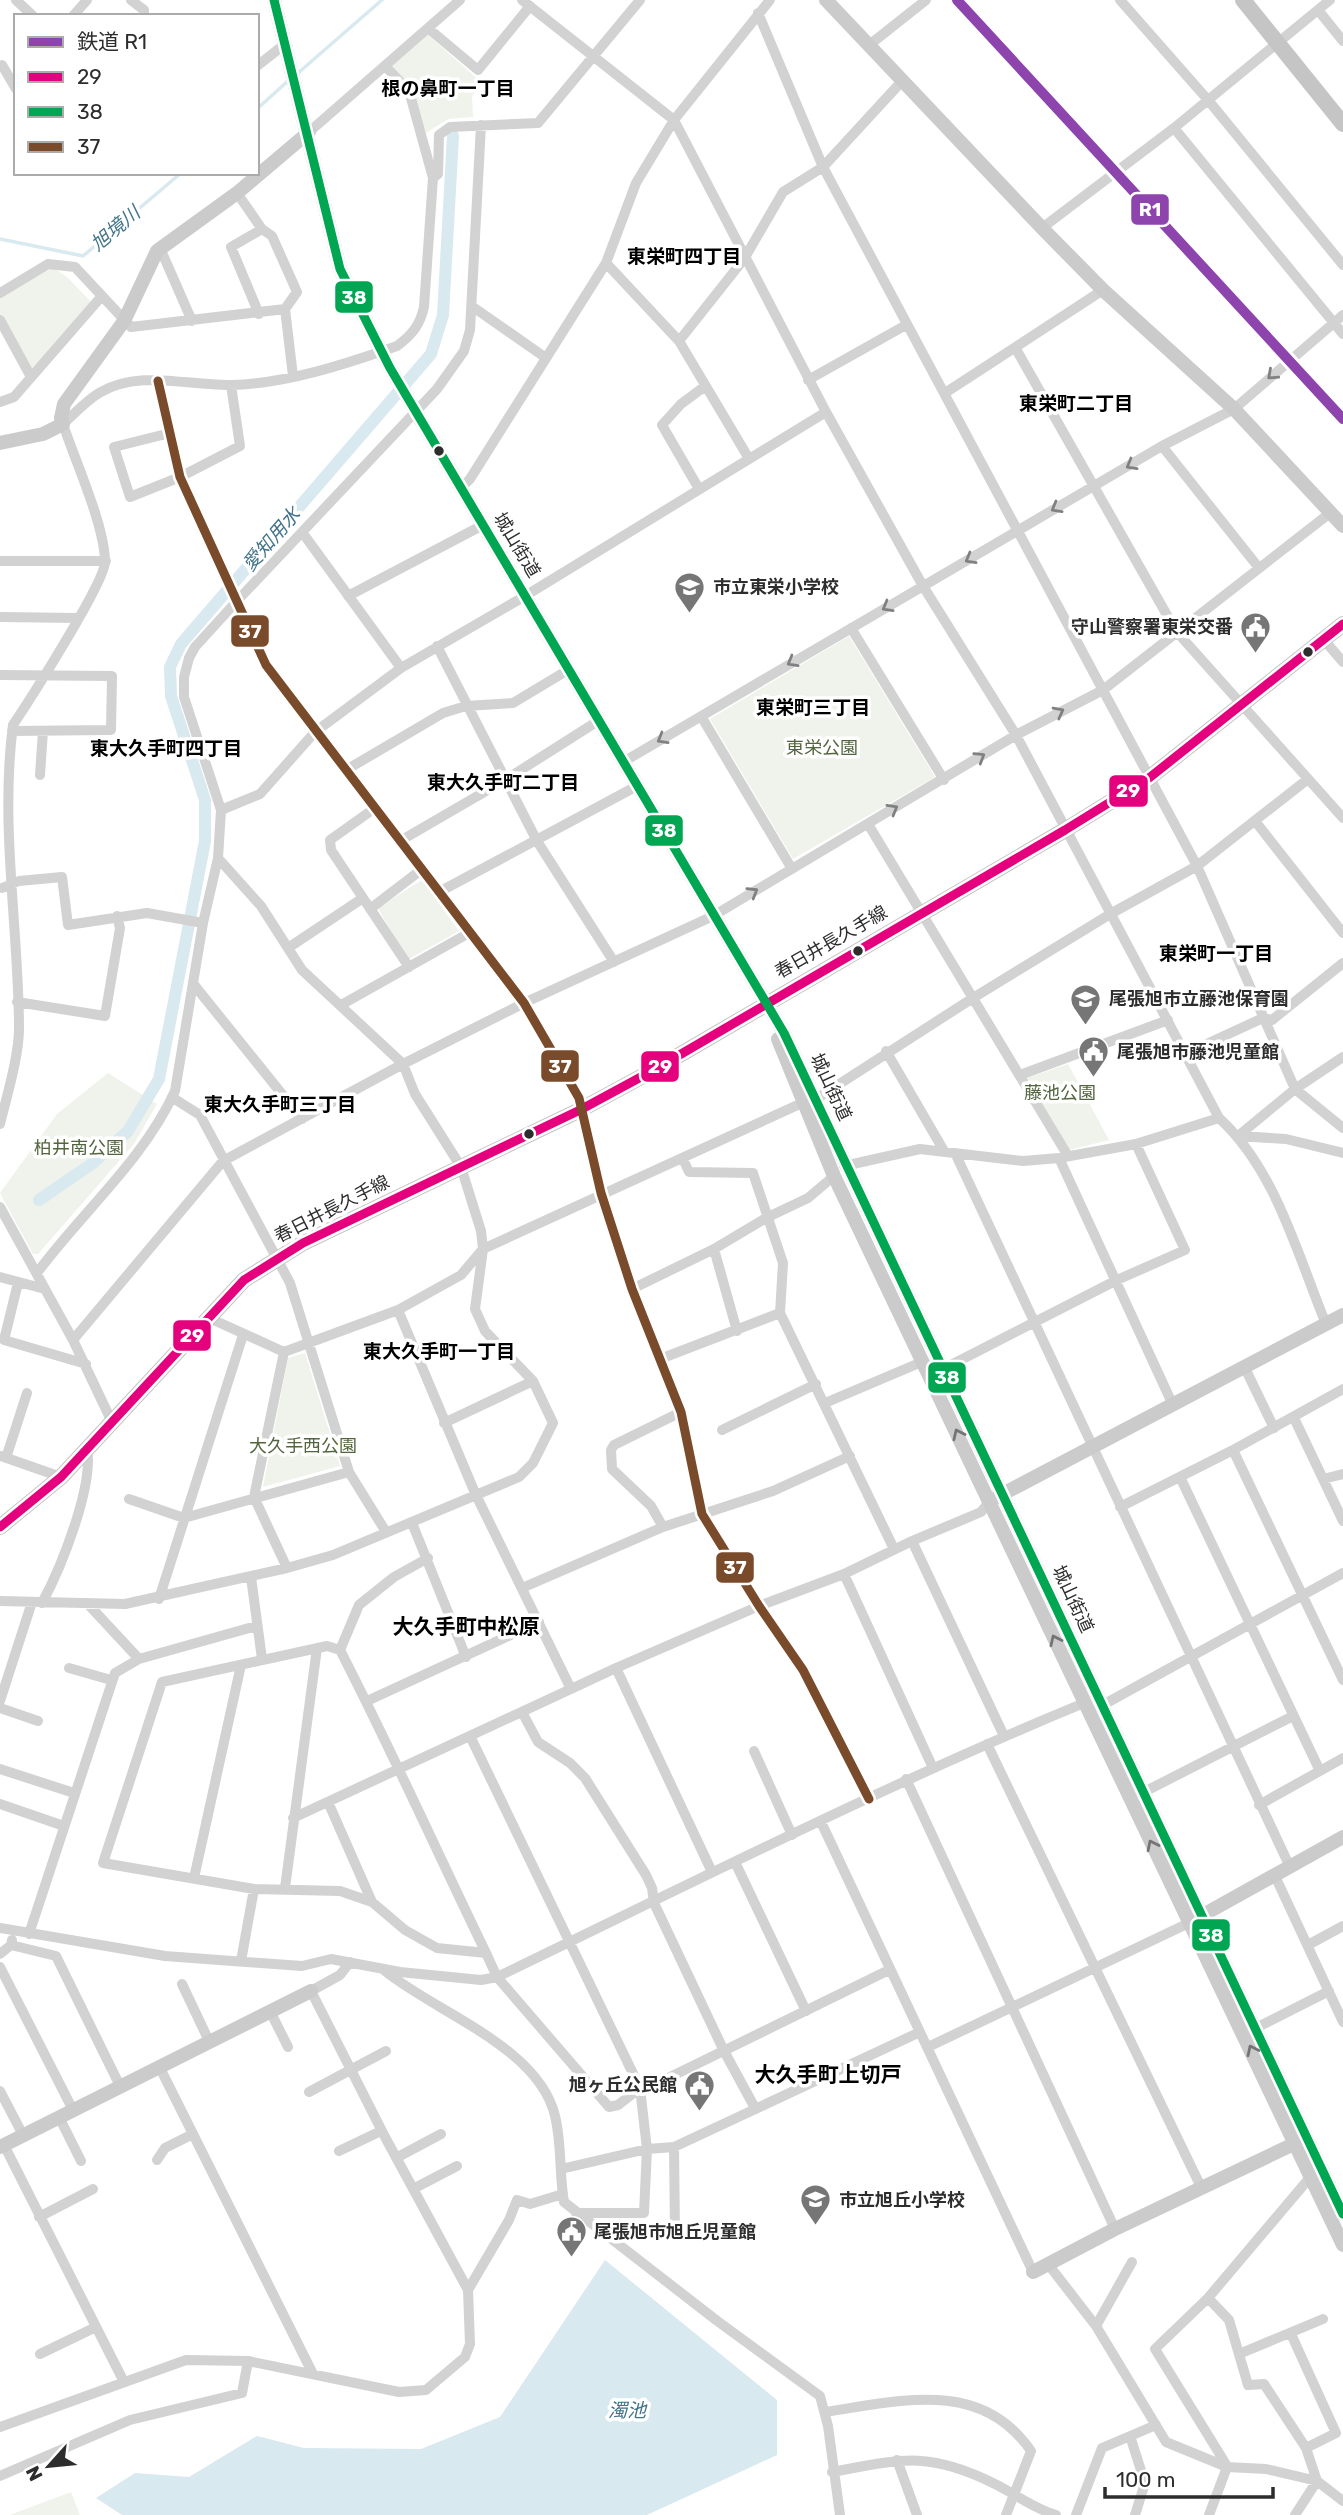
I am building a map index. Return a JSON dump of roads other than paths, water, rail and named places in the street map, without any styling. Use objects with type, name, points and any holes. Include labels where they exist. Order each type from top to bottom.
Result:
[{"type":"main road","points":[[1243,0],[1343,124]]},
{"type":"main road","name":"春日井長久手線","points":[[0,1527],[61,1477],[111,1420],[244,1280],[278,1257],[580,1110],[652,1071],[764,1003],[1065,830],[1149,778],[1343,624]]},
{"type":"street","points":[[16,0],[31,14]]},
{"type":"street","points":[[75,14],[87,0]]},
{"type":"street","points":[[131,0],[144,10],[144,14]]},
{"type":"street","name":"城山街道","points":[[274,0],[309,132],[340,269],[390,368],[764,1003],[924,1361],[997,1497],[1142,1793],[1343,2245]]},
{"type":"street","points":[[259,174],[460,0]]},
{"type":"street","points":[[433,178],[439,174],[439,135],[450,127],[538,123],[640,0]]},
{"type":"street","points":[[461,488],[470,479],[606,263],[636,183],[674,120],[770,0]]},
{"type":"street","points":[[825,0],[1103,290],[1234,409],[1343,526]]},
{"type":"street","points":[[869,46],[926,0]]},
{"type":"street","points":[[1120,0],[1208,100],[1343,265]]},
{"type":"street","points":[[1042,228],[1174,128],[1330,0]]},
{"type":"street","points":[[429,29],[478,70],[526,3],[674,120],[825,412],[923,586],[1016,735],[1219,1118],[1238,1136],[1264,1175],[1326,1324]]},
{"type":"street","points":[[1318,10],[1343,41]]},
{"type":"street","points":[[758,13],[822,167],[1197,866],[1295,1089],[1343,1128]]},
{"type":"street","points":[[259,64],[285,44]]},
{"type":"street","points":[[1,65],[14,86]]},
{"type":"street","points":[[0,443],[43,434],[63,424],[99,393],[125,382],[158,381],[231,386],[293,376],[381,352],[410,337],[420,323],[424,307],[433,178],[409,91],[385,66]]},
{"type":"street","points":[[678,341],[744,259],[783,192],[822,167],[903,80]]},
{"type":"street","points":[[37,1273],[125,1169],[173,1098],[195,986],[203,923],[218,858],[221,810],[184,696],[184,677],[195,647],[234,598],[302,533],[464,351],[472,307],[481,125]]},
{"type":"street","points":[[1174,128],[1343,334]]},
{"type":"street","points":[[0,1124],[19,1026],[3,888],[2,771],[6,744],[12,728],[78,618],[106,561],[95,518],[63,424],[64,404],[124,321],[145,272],[160,248],[258,175]]},
{"type":"street","points":[[237,193],[262,229],[272,236],[297,292],[285,309],[293,376]]},
{"type":"street","points":[[259,314],[231,247],[262,229]]},
{"type":"street","points":[[160,248],[192,321]]},
{"type":"street","points":[[606,263],[678,341],[748,457]]},
{"type":"street","points":[[0,293],[48,264],[75,267],[131,327],[285,309]]},
{"type":"street","points":[[945,393],[1103,290]]},
{"type":"street","points":[[0,402],[14,397],[102,297]]},
{"type":"street","points":[[472,307],[546,358]]},
{"type":"street","points":[[622,762],[1162,446],[1234,409],[1343,315]]},
{"type":"street","points":[[0,320],[32,377]]},
{"type":"street","points":[[808,380],[906,326]]},
{"type":"street","points":[[1016,349],[1176,631],[1343,818]]},
{"type":"street","points":[[158,381],[180,477],[266,666],[524,1003],[579,1098],[601,1193],[632,1289],[681,1412],[702,1514],[759,1606],[803,1670],[869,1799]]},
{"type":"street","points":[[170,433],[114,447],[130,497],[180,477],[240,446],[231,386]]},
{"type":"street","points":[[699,489],[662,425],[681,404],[704,387]]},
{"type":"street","points":[[221,810],[260,793],[315,732],[401,668],[525,596],[825,412]]},
{"type":"street","points":[[1162,446],[1259,568]]},
{"type":"street","points":[[73,1340],[223,1161],[403,1064],[524,1003],[713,916],[1016,735],[1102,690],[1330,513]]},
{"type":"street","points":[[348,596],[483,526]]},
{"type":"street","points":[[302,533],[401,668]]},
{"type":"street","points":[[0,561],[106,561]]},
{"type":"street","points":[[0,617],[78,618]]},
{"type":"street","points":[[851,628],[944,780]]},
{"type":"street","points":[[1324,640],[1343,662]]},
{"type":"street","points":[[437,646],[537,841],[614,962]]},
{"type":"street","points":[[346,770],[443,713],[466,706],[513,703],[568,670]]},
{"type":"street","points":[[0,675],[112,676],[111,730],[43,731],[0,724]]},
{"type":"street","points":[[701,716],[792,869]]},
{"type":"street","points":[[400,841],[505,780],[598,721]]},
{"type":"street","points":[[40,775],[43,731]]},
{"type":"street","points":[[207,1317],[284,1352],[398,1310],[461,1275],[482,1249],[809,1101],[1112,913],[1197,866],[1308,779]]},
{"type":"street","points":[[439,892],[637,786]]},
{"type":"street","points":[[375,808],[330,840],[331,850],[409,968]]},
{"type":"street","points":[[1255,821],[1343,933]]},
{"type":"street","points":[[869,824],[1020,1074],[1064,1157],[1172,1403]]},
{"type":"street","points":[[0,1601],[125,1604],[159,1599],[333,1555],[412,1523],[475,1493],[519,1477],[536,1457],[553,1423],[533,1381],[485,1331],[475,1309],[482,1249],[481,1231],[461,1167],[415,1094],[403,1064],[302,970],[261,906],[218,858]]},
{"type":"street","points":[[370,909],[421,870]]},
{"type":"street","points":[[3,888],[19,881],[62,877],[68,925],[117,916],[153,914],[203,923]]},
{"type":"street","points":[[288,948],[363,898]]},
{"type":"street","points":[[17,1002],[105,1016],[120,928],[117,916]]},
{"type":"street","points":[[341,1005],[468,933]]},
{"type":"street","points":[[1185,1054],[1263,1018],[1272,1020],[1343,963]]},
{"type":"street","points":[[195,986],[302,1119]]},
{"type":"street","points":[[1020,1074],[1168,1020]]},
{"type":"street","points":[[886,1051],[950,1152],[1034,1321],[1231,1747],[1290,1867]]},
{"type":"street","points":[[1238,1136],[1295,1089],[1343,1057]]},
{"type":"street","points":[[173,1098],[200,1115],[278,1257],[290,1283],[349,1472],[386,1532]]},
{"type":"street","points":[[632,1289],[715,1249],[766,1217],[808,1198],[839,1171],[920,1149],[1023,1161],[1064,1157],[1136,1144],[1219,1118]]},
{"type":"street","points":[[1238,1136],[1286,1139],[1343,1153]]},
{"type":"street","points":[[945,1368],[1117,1280],[1185,1250],[1136,1144]]},
{"type":"street","points":[[683,1159],[689,1172],[753,1173],[783,1263],[780,1313],[894,1549]]},
{"type":"street","name":"城山街道","points":[[839,1171],[945,1368],[1084,1703],[1256,2028],[1343,2214]]},
{"type":"street","points":[[0,1207],[86,1364],[111,1420]]},
{"type":"street","points":[[715,1249],[737,1331]]},
{"type":"street","points":[[0,1277],[46,1289]]},
{"type":"street","points":[[18,1283],[4,1340],[86,1364]]},
{"type":"street","points":[[398,1310],[443,1423],[570,1689]]},
{"type":"street","points":[[660,1359],[780,1313]]},
{"type":"street","points":[[293,1818],[616,1668],[759,1606],[844,1574],[894,1549],[981,1513],[997,1497],[1343,1315]]},
{"type":"street","points":[[159,1599],[243,1335]]},
{"type":"street","points":[[284,1352],[254,1497],[288,1568]]},
{"type":"street","points":[[825,1403],[924,1361]]},
{"type":"street","points":[[1244,1366],[1274,1428]]},
{"type":"street","points":[[443,1423],[533,1381]]},
{"type":"street","points":[[722,1430],[816,1384]]},
{"type":"street","points":[[1120,1507],[1294,1418],[1343,1389]]},
{"type":"street","points":[[27,1393],[3,1456],[61,1477]]},
{"type":"street","points":[[663,1527],[651,1506],[612,1469],[611,1450],[614,1445],[681,1412]]},
{"type":"street","points":[[1294,1418],[1343,1521]]},
{"type":"street","points":[[0,1701],[37,1603],[54,1581],[84,1491],[90,1465],[87,1448]]},
{"type":"street","points":[[1233,1450],[1343,1680]]},
{"type":"street","points":[[522,1588],[663,1527],[774,1491],[850,1456]]},
{"type":"street","points":[[129,1499],[184,1518],[349,1472]]},
{"type":"street","points":[[1323,1479],[1343,1474]]},
{"type":"street","points":[[1180,1477],[1320,1771]]},
{"type":"street","points":[[412,1523],[466,1657]]},
{"type":"street","points":[[912,1541],[1004,1736]]},
{"type":"street","points":[[340,1650],[359,1605],[394,1577],[428,1558]]},
{"type":"street","points":[[1101,1706],[1343,1573]]},
{"type":"street","points":[[844,1574],[933,1768]]},
{"type":"street","points":[[251,1577],[262,1659]]},
{"type":"street","points":[[88,1603],[139,1659]]},
{"type":"street","points":[[367,1702],[539,1622]]},
{"type":"street","points":[[29,1934],[115,1673],[139,1659],[256,1626]]},
{"type":"street","points":[[486,1953],[438,1948],[405,1930],[372,1902],[340,1891],[254,1889],[103,1863],[162,1682],[327,1646],[340,1650],[367,1702],[397,1771],[486,1953],[497,1977],[609,2107],[618,2105],[640,2088],[666,2079],[889,1970]]},
{"type":"street","points":[[285,1888],[317,1648]]},
{"type":"street","points":[[194,1878],[241,1665]]},
{"type":"street","points":[[69,1668],[111,1679]]},
{"type":"street","points":[[616,1668],[712,1872]]},
{"type":"street","points":[[0,1928],[165,1956],[302,1966],[331,1959],[380,1966],[400,1972],[481,1980],[497,1977],[906,1780],[1084,1703]]},
{"type":"street","points":[[0,1708],[38,1721]]},
{"type":"street","points":[[522,1713],[538,1742],[570,1763],[584,1778],[646,1875],[652,1888],[654,1903],[724,2051],[755,2108]]},
{"type":"street","points":[[1142,1793],[1293,1716]]},
{"type":"street","points":[[470,1737],[640,2088],[647,2149],[644,2213],[576,2213]]},
{"type":"street","points":[[987,1744],[1201,2187]]},
{"type":"street","points":[[754,1751],[792,1835]]},
{"type":"street","points":[[1259,1805],[1343,1758]]},
{"type":"street","points":[[0,1769],[74,1793]]},
{"type":"street","points":[[906,1780],[1115,2229]]},
{"type":"street","points":[[328,1802],[372,1902]]},
{"type":"street","points":[[0,1804],[64,1826]]},
{"type":"street","points":[[821,1822],[1033,2272],[1115,2229],[1296,2143]]},
{"type":"street","points":[[928,2047],[1196,1919],[1343,1837]]},
{"type":"street","points":[[735,1862],[806,2011]]},
{"type":"street","points":[[1275,1877],[1343,2022]]},
{"type":"street","points":[[241,1961],[254,1889]]},
{"type":"street","points":[[1308,1945],[1343,1926]]},
{"type":"street","points":[[0,1954],[11,1945],[13,1931]]},
{"type":"street","points":[[11,1945],[56,1956],[121,2088]]},
{"type":"street","points":[[123,2381],[2,2146],[311,1991],[340,1975],[350,1962]]},
{"type":"street","points":[[380,1966],[473,2026],[517,2059],[551,2102],[556,2116],[563,2194],[565,2202],[576,2213],[820,2396],[825,2412],[840,2515]]},
{"type":"street","points":[[0,1967],[73,2110]]},
{"type":"street","points":[[182,1984],[209,2041]]},
{"type":"street","points":[[0,2427],[186,2360],[248,2361],[400,2392],[426,2390],[465,2357],[470,2344],[468,2290],[396,2158],[311,1991]]},
{"type":"street","points":[[1256,2028],[1329,1992]]},
{"type":"street","points":[[270,2011],[288,2047]]},
{"type":"street","points":[[561,2169],[647,2149],[674,2147],[920,2032]]},
{"type":"street","points":[[309,2092],[386,2051]]},
{"type":"street","points":[[159,2066],[313,2374]]},
{"type":"street","points":[[0,2091],[23,2135]]},
{"type":"street","points":[[59,2117],[81,2161]]},
{"type":"street","points":[[339,2151],[382,2131]]},
{"type":"street","points":[[157,2160],[165,2148],[193,2134]]},
{"type":"street","points":[[396,2158],[441,2134]]},
{"type":"street","points":[[674,2147],[675,2233]]},
{"type":"street","points":[[413,2189],[457,2166]]},
{"type":"street","points":[[1227,2466],[1155,2350],[1208,2298],[1312,2175]]},
{"type":"street","points":[[39,2217],[93,2189]]},
{"type":"street","points":[[468,2290],[509,2220],[517,2200],[530,2204],[563,2194]]},
{"type":"street","points":[[1096,2326],[1132,2262]]},
{"type":"street","points":[[1048,2264],[1096,2326],[1166,2442],[1227,2466],[1266,2469],[1317,2482],[1343,2501]]},
{"type":"street","points":[[1208,2298],[1229,2320],[1248,2385],[1264,2384],[1306,2448],[1317,2482]]},
{"type":"street","points":[[1239,2354],[1323,2319]]},
{"type":"street","points":[[40,2354],[96,2327]]},
{"type":"street","points":[[1291,2334],[1336,2433],[1306,2448]]},
{"type":"street","points":[[0,2476],[130,2420],[242,2392],[248,2361]]},
{"type":"street","points":[[825,2412],[941,2400],[981,2407],[1016,2430],[1031,2451],[1006,2515]]},
{"type":"street","points":[[1076,2515],[1102,2448],[1156,2425]]},
{"type":"street","points":[[1130,2436],[1145,2483],[1135,2515]]},
{"type":"street","points":[[832,2472],[897,2460],[933,2460],[969,2471],[1056,2515]]},
{"type":"street","points":[[897,2460],[917,2515]]},
{"type":"street","points":[[1209,2515],[1227,2466]]},
{"type":"street","points":[[1295,2515],[1317,2482]]},
{"type":"water","name":"濁池","points":[[605,2260],[777,2400],[777,2455],[647,2515],[122,2515],[96,2498],[135,2473],[189,2477],[257,2436],[304,2448],[421,2449],[500,2417]]},
{"type":"waterway","name":"旭境川","points":[[298,73],[382,0]]},
{"type":"waterway","name":"旭境川","points":[[259,107],[289,80]]},
{"type":"waterway","name":"愛知用水","points":[[39,1200],[93,1163],[128,1131],[159,1079],[205,841],[205,800],[171,696],[170,667],[181,644],[431,354],[443,315],[453,136]]},
{"type":"waterway","name":"旭境川","points":[[0,239],[83,256],[179,175]]},
{"type":"rail line","name":"R1","points":[[957,0],[1343,419]]},
{"type":"place","name":"市立東栄小学校","points":[[690,614]]},
{"type":"place","name":"守山警察署東栄交番","points":[[1256,654]]},
{"type":"place","name":"尾張旭市立藤池保育園","points":[[1086,1026]]},
{"type":"place","name":"尾張旭市藤池児童館","points":[[1094,1079]]},
{"type":"place","name":"旭ヶ丘公民館","points":[[700,2112]]},
{"type":"place","name":"市立旭丘小学校","points":[[816,2227]]},
{"type":"place","name":"尾張旭市旭丘児童館","points":[[571,2259]]},
{"type":"district","name":"根の鼻町一丁目","points":[[448,88]]},
{"type":"district","name":"東栄町四丁目","points":[[684,256]]},
{"type":"district","name":"東栄町二丁目","points":[[1076,403]]},
{"type":"district","name":"東栄町三丁目","points":[[813,707]]},
{"type":"district","name":"東大久手町四丁目","points":[[166,748]]},
{"type":"district","name":"東大久手町二丁目","points":[[503,782]]},
{"type":"district","name":"東栄町一丁目","points":[[1216,953]]},
{"type":"district","name":"東大久手町三丁目","points":[[280,1104]]},
{"type":"district","name":"東大久手町一丁目","points":[[439,1351]]},
{"type":"district","name":"大久手町中松原","points":[[466,1627]]},
{"type":"district","name":"大久手町上切戸","points":[[828,2075]]},
{"type":"park label","name":"東栄公園","points":[[822,748]]},
{"type":"park label","name":"藤池公園","points":[[1060,1093]]},
{"type":"park label","name":"柏井南公園","points":[[79,1148]]},
{"type":"park label","name":"大久手西公園","points":[[303,1446]]}]
